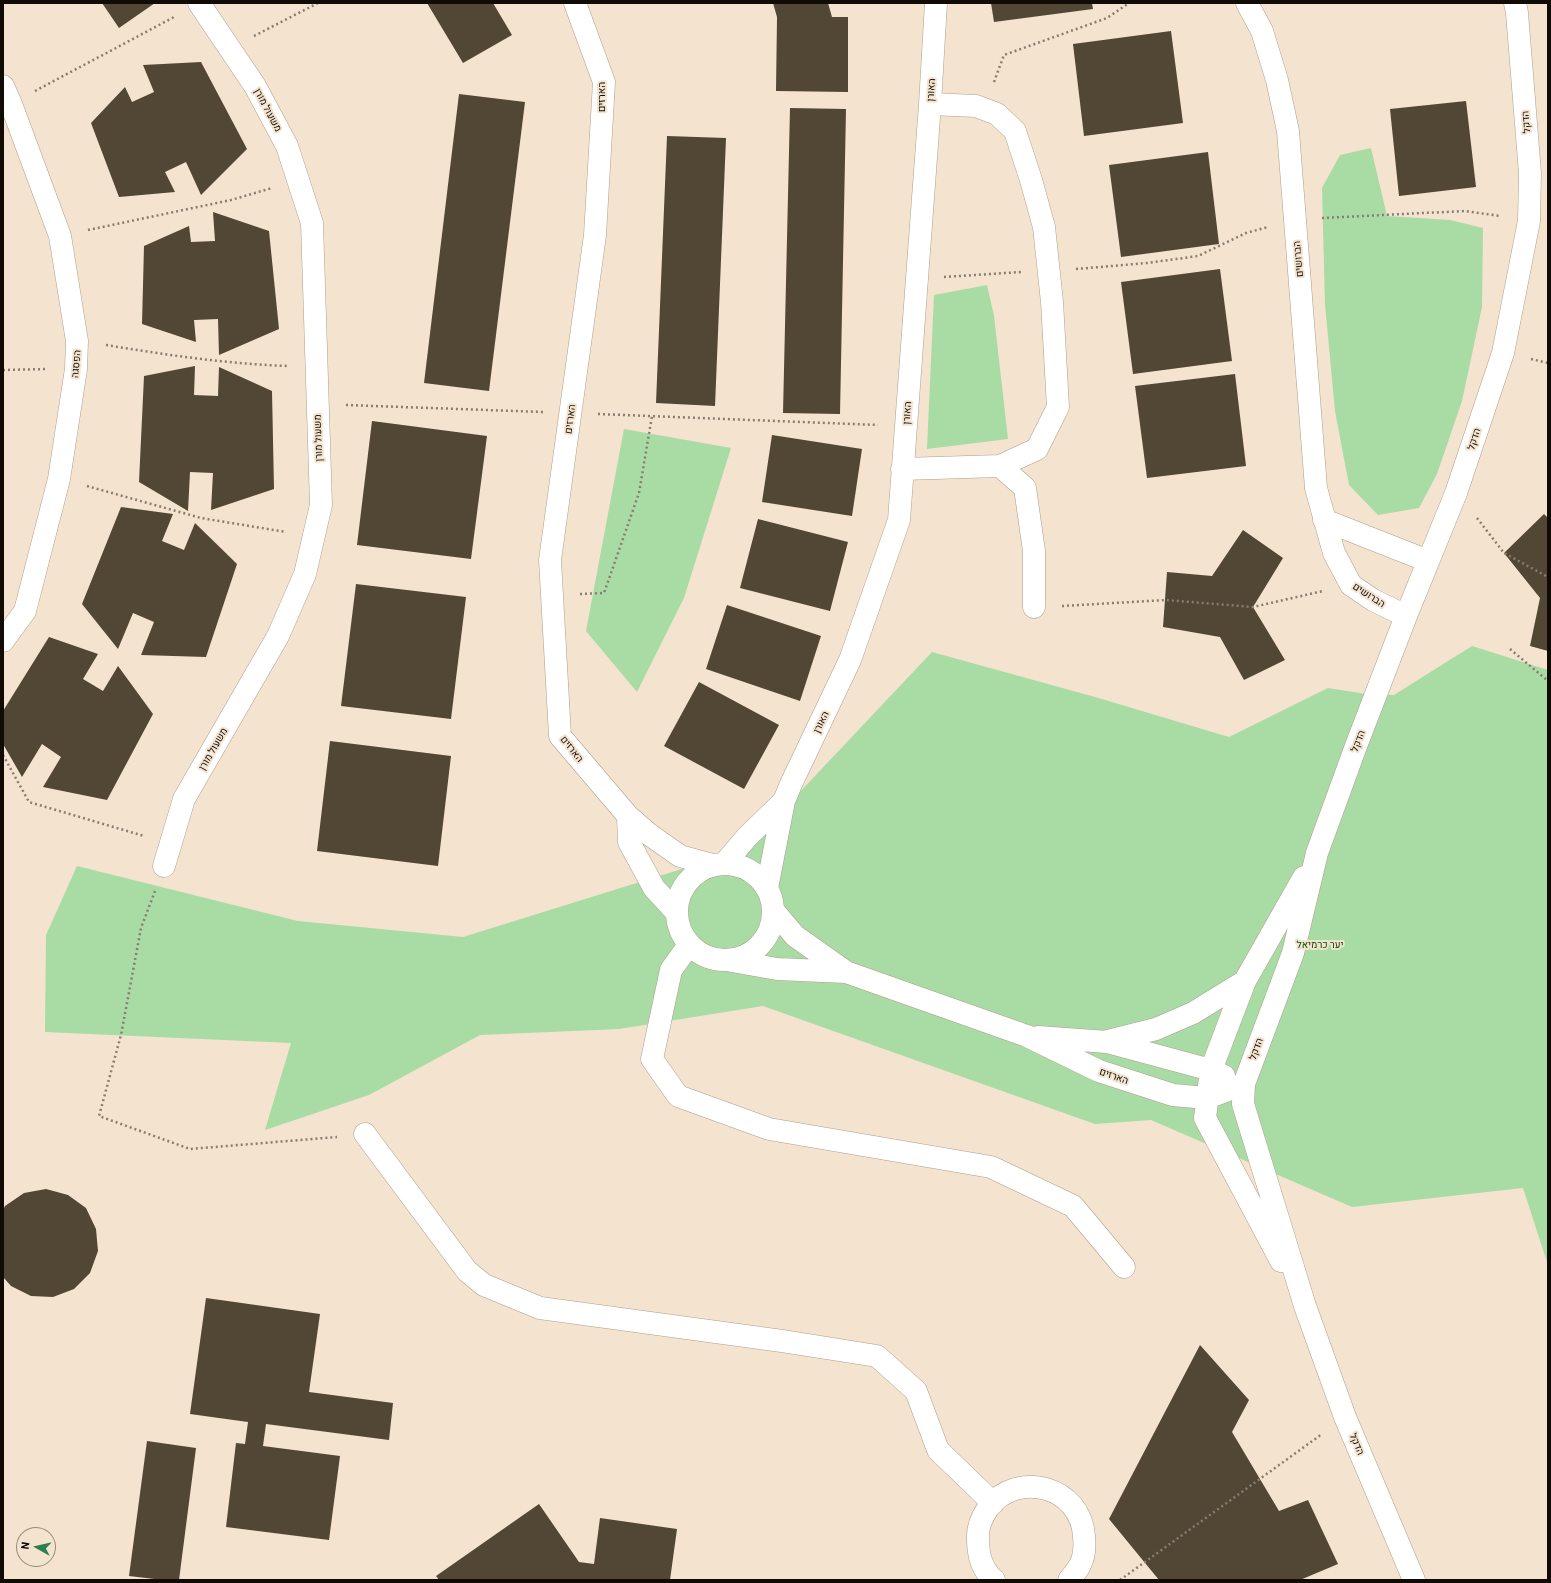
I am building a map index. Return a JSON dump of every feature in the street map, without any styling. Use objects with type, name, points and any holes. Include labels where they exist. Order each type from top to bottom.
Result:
[{"type":"street","name":"משעול מורן","points":[[164,866],[184,799],[278,636],[305,574],[321,505],[312,222],[287,146],[255,86],[199,3]]},
{"type":"street","name":"הארזים","points":[[575,3],[604,82],[595,235],[550,560],[560,736],[628,816],[650,836],[680,856],[719,864]]},
{"type":"street","name":"האורן","points":[[767,888],[784,801],[850,660],[899,520],[930,104],[936,3]]},
{"type":"street","name":"הברושים","points":[[1247,3],[1262,30],[1277,80],[1288,131],[1316,488],[1324,520],[1334,553],[1351,585],[1374,600],[1406,616]]},
{"type":"street","name":"הדקל","points":[[1414,1580],[1345,1417],[1305,1306],[1243,1104],[1244,1084],[1293,953],[1318,853],[1356,746],[1406,616],[1456,493],[1503,353],[1529,220],[1530,173],[1518,21],[1515,3]]},
{"type":"street","name":"הפסגה","points":[[3,641],[25,611],[59,479],[76,369],[77,341],[60,236],[7,95]]},
{"type":"street","points":[[902,470],[1000,466],[1037,449],[1058,407],[1052,302],[1044,227],[1015,131],[997,114],[976,106],[930,104]]},
{"type":"street","points":[[1000,466],[1025,488],[1034,551],[1034,607]]},
{"type":"street","points":[[1324,520],[1428,562]]},
{"type":"street","name":"האורן","points":[[719,864],[784,801]]},
{"type":"street","points":[[628,816],[629,842],[654,888],[677,913]]},
{"type":"street","name":"הדקל","points":[[1305,1306],[1205,1118],[1211,1070],[1245,981],[1318,853]]},
{"type":"street","points":[[729,863],[744,867],[758,876],[767,888],[773,903],[773,918],[769,933],[760,946],[747,956],[732,960],[717,961],[702,955],[689,945],[681,932],[676,917],[677,903],[682,890],[690,879],[701,870],[719,864],[729,863]]},
{"type":"street","name":"הארזים","points":[[773,910],[795,936],[846,972],[1027,1036],[1099,1071],[1172,1095],[1207,1098]]},
{"type":"street","points":[[689,945],[670,970],[652,1059],[678,1096],[769,1129],[991,1167],[1073,1206],[1124,1267]]},
{"type":"street","name":"הארזים","points":[[732,960],[777,969],[846,972]]},
{"type":"street","name":"הארזים","points":[[1107,1042],[1156,1029],[1193,1012],[1245,981]]},
{"type":"street","name":"הארזים","points":[[1027,1036],[1107,1042],[1211,1070]]},
{"type":"street","points":[[1211,1070],[1244,1084]]},
{"type":"street","points":[[1207,1098],[1244,1084]]},
{"type":"street","points":[[365,1134],[467,1271],[484,1285],[540,1308],[782,1341],[877,1356],[916,1391],[938,1450],[992,1502]]},
{"type":"street","points":[[994,1580],[981,1563],[978,1552],[978,1533],[983,1515],[992,1502],[1008,1492],[1026,1486],[1038,1487],[1056,1492],[1075,1508],[1084,1525],[1085,1547],[1080,1565],[1069,1580]]},
{"type":"path","points":[[230,48],[318,3]]},
{"type":"path","points":[[1004,55],[1108,18],[1129,3]]},
{"type":"path","points":[[7,95],[178,14]]},
{"type":"path","points":[[60,236],[231,200],[299,181]]},
{"type":"path","points":[[1294,219],[1465,211],[1529,220]]},
{"type":"path","points":[[917,279],[1127,265],[1198,256],[1246,233]]},
{"type":"path","points":[[77,341],[178,357],[254,365],[316,366]]},
{"type":"path","points":[[3,370],[76,369]]},
{"type":"path","points":[[317,404],[906,426]]},
{"type":"path","points":[[552,596],[604,593],[639,493],[652,416]]},
{"type":"path","points":[[59,479],[201,518],[314,537]]},
{"type":"path","points":[[1456,493],[1504,553],[1548,577]]},
{"type":"path","points":[[1034,607],[1166,600],[1253,607],[1326,590]]},
{"type":"path","points":[[1510,649],[1548,681]]},
{"type":"path","points":[[3,755],[29,802],[171,844]]},
{"type":"path","points":[[164,866],[141,928],[121,1035],[99,1116],[190,1150],[365,1134]]},
{"type":"path","points":[[1120,1580],[1345,1417]]},
{"type":"green space","points":[[1371,148],[1387,216],[1450,220],[1483,228],[1482,307],[1462,401],[1437,474],[1419,508],[1378,515],[1349,485],[1335,411],[1325,304],[1322,188],[1340,155]]},
{"type":"green space","points":[[987,285],[994,316],[1008,439],[927,449],[934,295]]},
{"type":"green space","points":[[624,429],[731,448],[684,598],[637,692],[586,631]]},
{"type":"green space","name":"יער כרמיאל","points":[[1472,646],[1548,670],[1548,1265],[1523,1188],[1352,1207],[1151,1120],[1095,1124],[763,1006],[619,1029],[480,1035],[369,1095],[265,1130],[291,1043],[45,1032],[46,935],[77,866],[298,921],[463,937],[746,849],[932,652],[1095,697],[1229,737],[1328,688],[1366,694],[1394,695]]},
{"type":"building","points":[[102,3],[155,3],[119,28]]},
{"type":"building","points":[[427,3],[493,3],[512,35],[463,63]]},
{"type":"building","points":[[773,3],[828,3],[832,17],[848,17],[848,92],[776,91],[777,17]]},
{"type":"building","points":[[991,3],[1092,3],[1093,9],[994,22]]},
{"type":"building","points":[[1171,31],[1183,123],[1084,136],[1073,44]]},
{"type":"building","points":[[201,62],[247,149],[201,195],[186,162],[165,172],[175,192],[119,197],[91,123],[125,87],[132,102],[154,92],[143,65]]},
{"type":"building","points":[[459,94],[525,102],[489,391],[424,383]]},
{"type":"building","points":[[1466,101],[1476,187],[1399,196],[1390,109]]},
{"type":"building","points":[[790,108],[846,109],[840,414],[783,413]]},
{"type":"building","points":[[667,136],[726,138],[715,406],[656,403]]},
{"type":"building","points":[[1208,152],[1219,244],[1121,257],[1109,165]]},
{"type":"building","points":[[213,212],[269,231],[279,329],[219,355],[218,319],[194,320],[196,342],[142,324],[144,246],[189,226],[191,242],[215,241]]},
{"type":"building","points":[[1220,269],[1232,361],[1133,374],[1121,282]]},
{"type":"building","points":[[195,366],[194,395],[218,396],[219,367],[272,391],[274,489],[211,510],[213,473],[190,472],[188,511],[139,482],[144,376]]},
{"type":"building","points":[[1235,374],[1246,466],[1147,478],[1135,386]]},
{"type":"building","points":[[372,421],[487,436],[471,559],[357,545]]},
{"type":"building","points":[[772,435],[862,449],[852,516],[762,502]]},
{"type":"building","points":[[121,507],[173,514],[162,541],[184,550],[195,523],[237,564],[206,657],[141,655],[154,622],[133,613],[118,649],[82,604]]},
{"type":"building","points":[[1544,514],[1548,518],[1548,651],[1530,646],[1540,598],[1504,553]]},
{"type":"building","points":[[758,519],[848,542],[830,611],[740,588]]},
{"type":"building","points":[[1243,530],[1283,558],[1253,607],[1285,660],[1244,680],[1220,637],[1163,627],[1167,572],[1212,576]]},
{"type":"building","points":[[356,584],[466,597],[451,719],[341,706]]},
{"type":"building","points":[[727,605],[821,636],[800,701],[706,669]]},
{"type":"building","points":[[49,637],[98,654],[83,679],[103,691],[118,666],[153,714],[107,800],[43,787],[61,757],[42,744],[22,777],[3,744],[3,711]]},
{"type":"building","points":[[699,682],[779,725],[744,789],[664,746]]},
{"type":"building","points":[[330,741],[451,756],[438,866],[317,851]]},
{"type":"building","points":[[46,1189],[68,1195],[86,1208],[96,1229],[98,1251],[90,1273],[74,1289],[53,1297],[31,1296],[11,1286],[3,1277],[3,1210],[5,1206],[24,1193]]},
{"type":"building","points":[[206,1298],[320,1314],[309,1392],[393,1403],[389,1440],[266,1424],[263,1446],[340,1456],[329,1540],[226,1527],[236,1443],[245,1444],[248,1422],[190,1414]]},
{"type":"building","points":[[1200,1345],[1249,1400],[1232,1432],[1279,1511],[1308,1500],[1338,1564],[1300,1580],[1159,1580],[1109,1519]]},
{"type":"building","points":[[147,1441],[196,1448],[179,1580],[163,1580],[129,1576]]},
{"type":"building","points":[[539,1504],[579,1562],[594,1564],[600,1518],[677,1529],[670,1580],[439,1580],[436,1576]]}]
